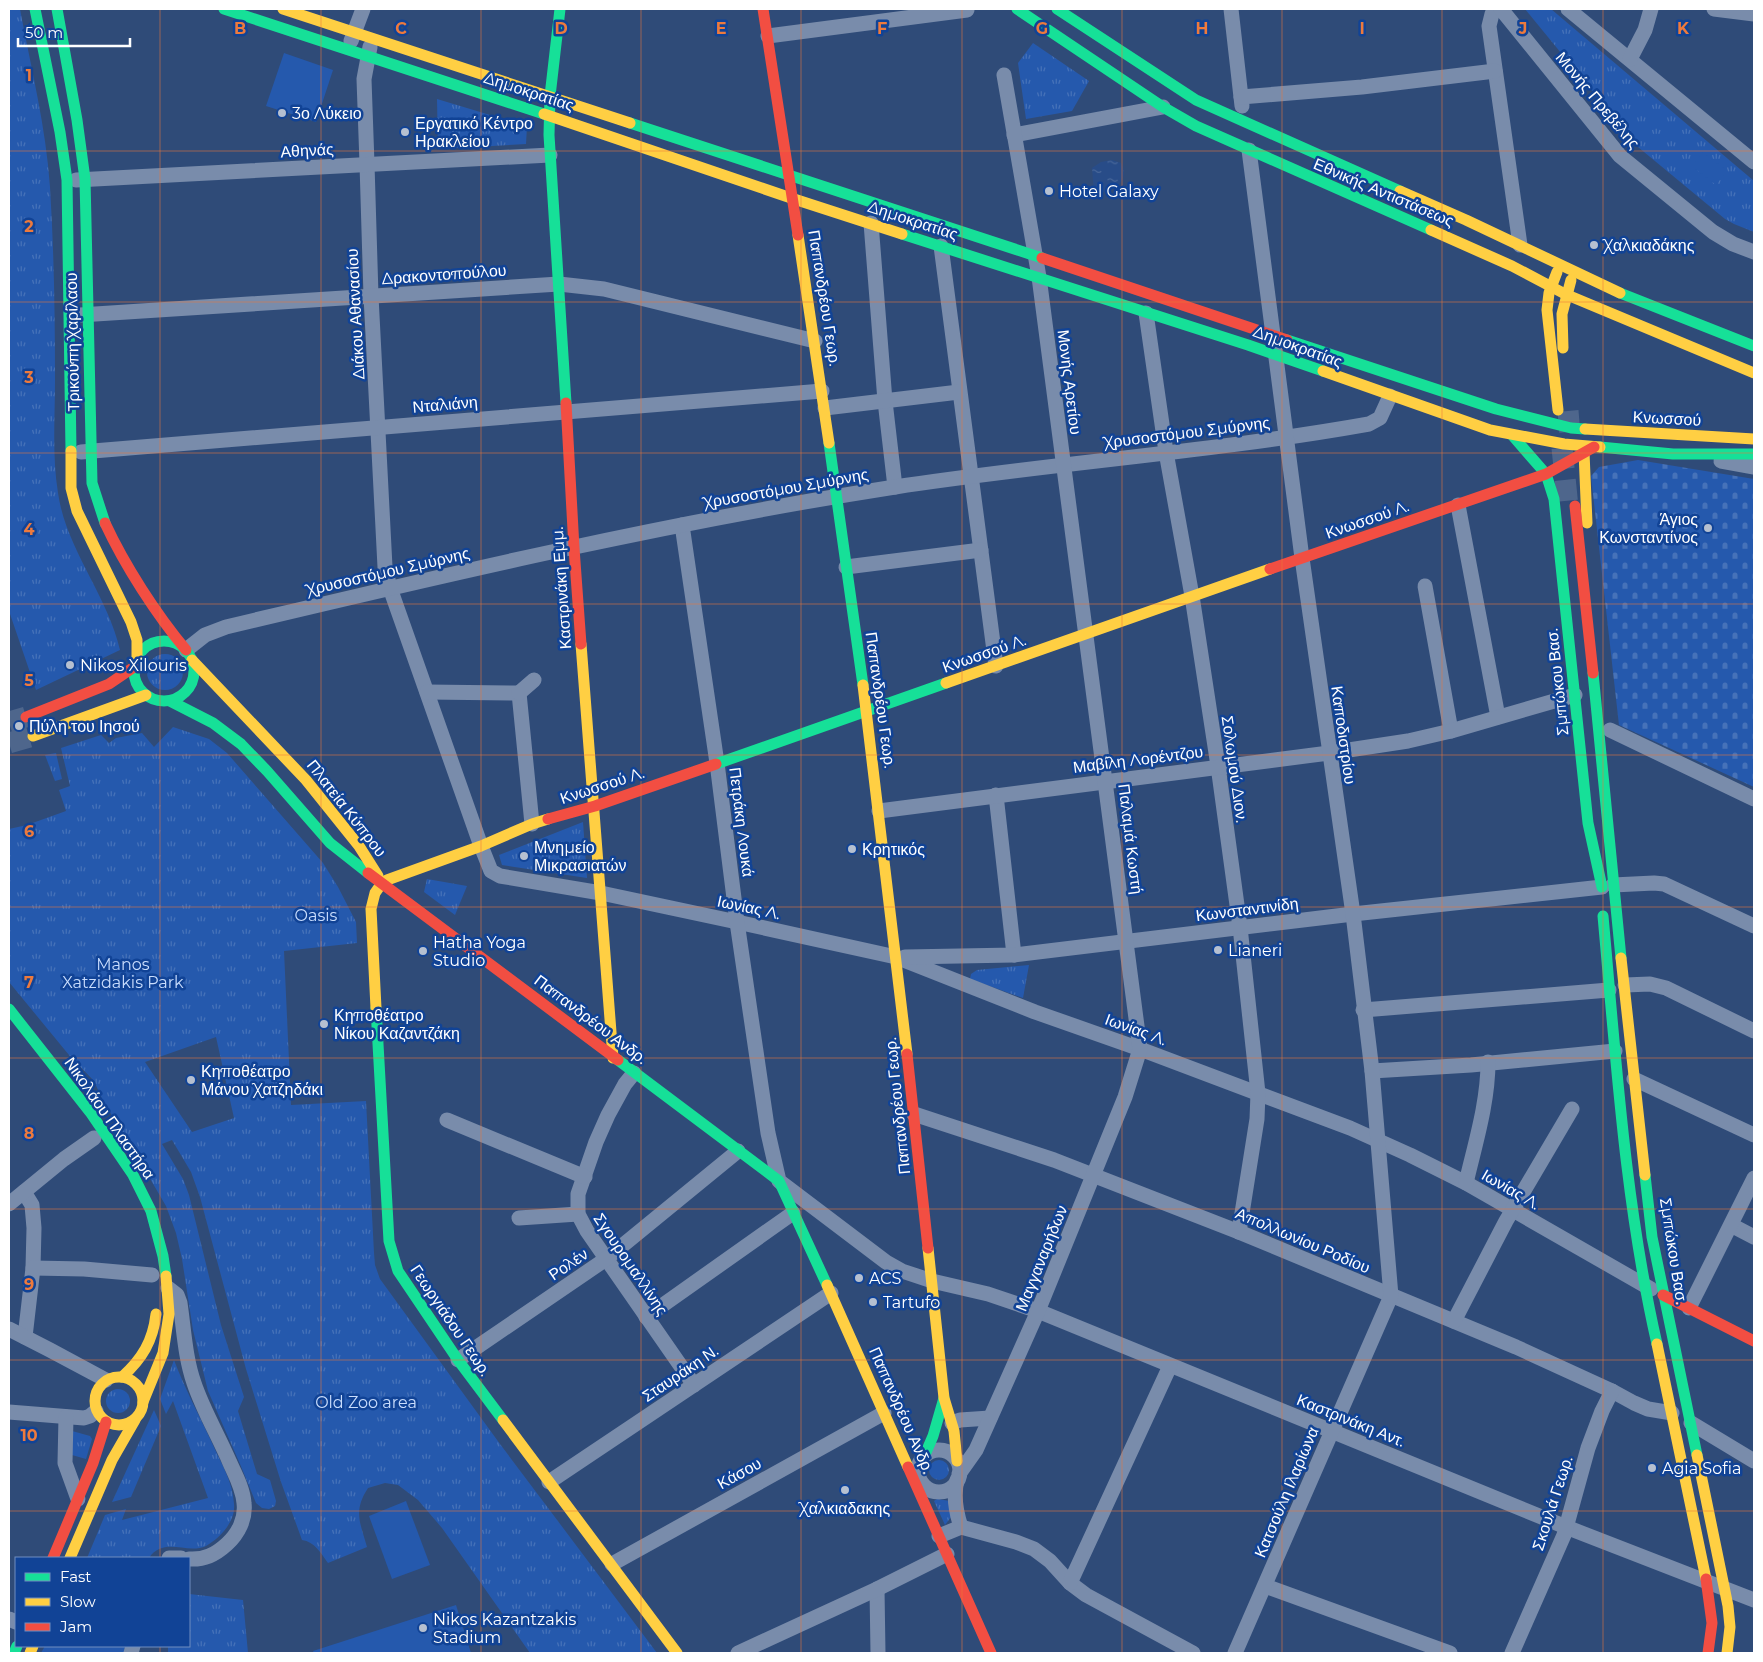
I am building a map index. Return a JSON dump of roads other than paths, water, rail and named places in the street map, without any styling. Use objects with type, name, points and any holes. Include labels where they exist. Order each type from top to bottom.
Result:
[{"type":"main road","name":"Τρικούπη Χαρίλαου","points":[[35,9],[60,132],[67,180],[71,488],[74,503],[131,622],[137,640],[136,662]]},
{"type":"main road","name":"Τρικούπη Χαρίλαου","points":[[56,9],[77,120],[84,179],[92,483],[97,504],[105,524],[154,606],[189,655]]},
{"type":"main road","name":"Δημοκρατίας","points":[[224,9],[549,115],[794,199],[1039,277],[1490,430],[1512,436],[1589,450]]},
{"type":"main road","name":"Δημοκρατίας","points":[[283,9],[1496,409],[1578,428]]},
{"type":"main road","name":"Καστρινάκη Εμμ.","points":[[560,9],[550,96],[550,155],[574,548],[613,1058]]},
{"type":"main road","name":"Παπανδρέου Γεωρ.","points":[[763,9],[791,175],[866,710],[914,1114],[944,1398]]},
{"type":"main road","name":"Εθνικής Αντιστάσεως","points":[[1017,9],[1163,107],[1196,126],[1512,266],[1565,294],[1754,373]]},
{"type":"main road","name":"Εθνικής Αντιστάσεως","points":[[1057,9],[1196,100],[1520,245],[1574,272],[1754,346]]},
{"type":"main road","points":[[1560,265],[1550,287],[1547,301],[1547,319],[1563,411],[1562,332],[1565,294],[1574,272]]},
{"type":"main road","name":"Κνωσσού","points":[[1578,428],[1754,439]]},
{"type":"main road","points":[[1512,436],[1546,474]]},
{"type":"main road","points":[[1589,450],[1585,495],[1611,734]]},
{"type":"main road","name":"Κνωσσού","points":[[1589,450],[1673,454],[1754,454]]},
{"type":"main road","name":"Κνωσσού Λ.","points":[[382,883],[481,846],[532,824],[595,806],[1546,474],[1589,450]]},
{"type":"main road","name":"Σμπώκου Βασ.","points":[[1546,474],[1554,499],[1588,823],[1625,985],[1652,1237],[1712,1534],[1725,1588],[1730,1627],[1727,1653]]},
{"type":"main road","points":[[1554,499],[1568,492],[1585,495]]},
{"type":"main road","name":"Σμπώκου Βασ.","points":[[1605,893],[1610,849],[1571,506],[1605,893],[1609,990],[1631,1199],[1645,1286],[1706,1581],[1712,1623],[1708,1653]]},
{"type":"main road","points":[[26,717],[109,684],[136,662],[149,645],[159,642],[174,643],[189,655],[194,673],[188,688],[182,694],[170,701],[159,701],[146,695],[138,686],[134,676],[136,662]]},
{"type":"main road","name":"Πλατεία Κύπρου","points":[[189,655],[306,780],[359,846],[382,883]]},
{"type":"main road","points":[[33,736],[146,695]]},
{"type":"main road","name":"Πλατεία Κύπρου","points":[[170,701],[208,719],[234,738],[254,757],[335,848],[382,883]]},
{"type":"main road","points":[[1610,849],[1620,848],[1622,844]]},
{"type":"main road","name":"Παπανδρέου Ανδρ.","points":[[382,883],[779,1182],[884,1413],[920,1474],[950,1531],[947,1554],[990,1653]]},
{"type":"main road","name":"Γεωργιάδου Γεωρ.","points":[[382,883],[373,898],[371,921],[389,1241],[398,1271],[458,1360],[677,1653]]},
{"type":"main road","name":"Νικολάου Πλαστήρα","points":[[9,1009],[90,1112],[142,1191],[156,1228],[158,1282]]},
{"type":"main road","name":"Νικολάου Πλαστήρα","points":[[26,1050],[74,1110]]},
{"type":"main road","name":"Νικολάου Πλαστήρα","points":[[91,1134],[110,1162]]},
{"type":"main road","name":"Νικολάου Πλαστήρα","points":[[143,1402],[164,1353],[169,1320],[158,1282],[149,1260]]},
{"type":"main road","name":"Ιωνίας Λ.","points":[[1663,1296],[1754,1341]]},
{"type":"main road","points":[[122,1377],[141,1359],[149,1345],[155,1325],[155,1300]]},
{"type":"main road","points":[[70,1557],[112,1460],[141,1412],[143,1402],[138,1386],[131,1380],[114,1377],[106,1380],[99,1386],[94,1404],[100,1417],[106,1422],[121,1426],[135,1420]]},
{"type":"main road","points":[[944,1398],[952,1423],[958,1472]]},
{"type":"main road","points":[[920,1474],[934,1436],[944,1398]]},
{"type":"main road","points":[[53,1557],[96,1456],[106,1422]]},
{"type":"street","points":[[349,50],[363,9]]},
{"type":"street","points":[[1231,9],[1242,122]]},
{"type":"street","points":[[1497,9],[1492,14],[1489,26],[1520,245]]},
{"type":"street","name":"Μονής Πρεβέλης","points":[[1501,9],[1620,156],[1713,232],[1733,244],[1754,252]]},
{"type":"street","points":[[1568,9],[1754,162]]},
{"type":"street","points":[[1630,59],[1645,30],[1651,9]]},
{"type":"street","points":[[1714,9],[1754,14]]},
{"type":"street","points":[[768,36],[967,10]]},
{"type":"street","name":"Διάκου Αθανασίου","points":[[373,39],[364,79],[371,296],[385,567],[390,588],[481,846]]},
{"type":"street","points":[[1241,97],[1362,87],[1495,71]]},
{"type":"street","name":"Μονής Αρετίου","points":[[1004,75],[1036,256],[1086,634]]},
{"type":"street","points":[[1014,134],[1163,107]]},
{"type":"street","name":"Καποδιστρίου","points":[[1249,150],[1302,558],[1353,914],[1363,1010],[1372,1071],[1378,1140]]},
{"type":"street","name":"Αθηνάς","points":[[67,180],[550,155]]},
{"type":"street","points":[[871,223],[885,401],[894,487]]},
{"type":"street","points":[[941,246],[996,666]]},
{"type":"street","name":"Δρακοντοπούλου","points":[[68,316],[559,284],[604,290],[815,341]]},
{"type":"street","name":"Σολωμού Διον.","points":[[1146,313],[1166,452],[1192,596],[1218,766],[1240,927],[1258,1094],[1257,1120],[1239,1232]]},
{"type":"street","name":"Νταλιάνη","points":[[70,453],[822,391]]},
{"type":"street","points":[[825,408],[959,392]]},
{"type":"street","name":"Χρυσοστόμου Σμύρνης","points":[[189,655],[205,635],[217,630],[390,588],[574,548],[682,525],[894,487],[1287,437],[1372,423],[1381,415],[1390,396]]},
{"type":"street","points":[[1673,454],[1754,467]]},
{"type":"street","points":[[1458,504],[1498,718]]},
{"type":"street","name":"Πετράκη Λουκά","points":[[682,525],[768,1133],[779,1182]]},
{"type":"street","points":[[846,567],[981,550]]},
{"type":"street","points":[[1425,586],[1451,731]]},
{"type":"street","name":"Παλαμά Κωστή","points":[[1086,634],[1140,1048]]},
{"type":"street","points":[[427,692],[519,693],[534,680]]},
{"type":"street","points":[[519,693],[532,824]]},
{"type":"street","name":"Μαβίλη Λορέντζου","points":[[879,810],[1329,753],[1418,739],[1575,695]]},
{"type":"street","points":[[1611,734],[1754,799]]},
{"type":"street","points":[[996,796],[1014,955]]},
{"type":"street","name":"Ιωνίας Λ.","points":[[481,846],[491,870],[495,874],[511,879],[601,893],[896,958],[1035,1012],[1140,1048],[1378,1140],[1466,1183],[1663,1296]]},
{"type":"street","name":"Κωνσταντινίδη","points":[[896,958],[1014,955],[1353,914],[1605,893],[1654,883],[1664,884],[1754,926]]},
{"type":"street","points":[[1625,985],[1650,984],[1666,988],[1754,1031]]},
{"type":"street","points":[[1363,1010],[1609,990]]},
{"type":"street","name":"Μαγγαναρήδων","points":[[958,1472],[976,1450],[1038,1311],[1125,1097],[1140,1048]]},
{"type":"street","points":[[1372,1071],[1471,1065],[1615,1051]]},
{"type":"street","points":[[1466,1183],[1488,1081],[1488,1062]]},
{"type":"street","name":"Σγουρομαλλίνης","points":[[634,1073],[625,1084],[596,1142],[578,1194],[578,1214],[587,1232],[694,1385]]},
{"type":"street","points":[[1634,1079],[1754,1135]]},
{"type":"street","points":[[1454,1321],[1513,1210],[1572,1108]]},
{"type":"street","name":"Απολλωνίου Ροδίου","points":[[914,1114],[1094,1174],[1516,1347],[1648,1409],[1672,1413]]},
{"type":"street","points":[[447,1120],[585,1177]]},
{"type":"street","points":[[9,1204],[91,1134]]},
{"type":"street","name":"Κατσούλη Ιλαρίωνα","points":[[1235,1653],[1391,1296],[1378,1140]]},
{"type":"street","name":"Ρολέν","points":[[458,1360],[606,1259],[738,1151]]},
{"type":"street","points":[[1688,1308],[1754,1178]]},
{"type":"street","name":"Παπανδρέου Ανδρ.","points":[[779,1182],[886,1262],[908,1274],[932,1281]]},
{"type":"street","points":[[24,1192],[32,1205],[34,1216],[33,1268],[25,1337]]},
{"type":"street","points":[[646,1317],[793,1213]]},
{"type":"street","points":[[519,1218],[578,1214]]},
{"type":"street","points":[[1731,1225],[1754,1237]]},
{"type":"street","points":[[33,1268],[84,1269],[158,1282],[177,1295],[194,1384],[235,1473],[244,1504],[242,1521],[229,1542],[220,1551],[209,1557],[190,1559]]},
{"type":"street","name":"Καστρινάκη Αντ.","points":[[932,1281],[988,1294],[1038,1311],[1566,1527],[1754,1600]]},
{"type":"street","name":"Σταυράκη Ν.","points":[[549,1482],[831,1293]]},
{"type":"street","points":[[9,1330],[106,1380]]},
{"type":"street","points":[[1070,1583],[1170,1366]]},
{"type":"street","name":"Σκουλά Γεωρ.","points":[[1512,1653],[1566,1527],[1588,1448],[1612,1391]]},
{"type":"street","points":[[9,1412],[87,1417],[96,1411]]},
{"type":"street","name":"Κάσου","points":[[612,1564],[884,1413]]},
{"type":"street","points":[[66,1417],[65,1463],[78,1500]]},
{"type":"street","points":[[952,1423],[960,1420],[990,1418]]},
{"type":"street","points":[[1691,1423],[1754,1461]]},
{"type":"street","points":[[958,1472],[952,1487],[938,1492],[920,1474],[932,1452],[941,1450],[950,1454],[958,1472],[956,1502],[950,1531],[1016,1542],[1034,1549],[1050,1561],[1070,1583],[1086,1595],[1193,1653]]},
{"type":"street","points":[[738,1653],[877,1589],[947,1554]]},
{"type":"street","points":[[1265,1586],[1450,1653]]},
{"type":"street","points":[[877,1589],[878,1653]]},
{"type":"water","points":[[1112,160],[1121,163],[1123,176],[1121,181],[1118,186],[1107,192],[1094,192],[1092,168],[1101,162]]},
{"type":"tunnel","points":[[1568,411],[1571,446]]},
{"type":"tunnel","points":[[1562,448],[1568,507]]},
{"type":"tunnel","points":[[9,722],[26,717]]},
{"type":"tunnel","points":[[9,743],[33,736]]},
{"type":"place","name":"3ο Λύκειο","points":[[282,113]]},
{"type":"place","name":"Εργατικό Κέντρο Ηρακλείου","points":[[405,132]]},
{"type":"place","name":"Hotel Galaxy","points":[[1049,191]]},
{"type":"place","name":"Χαλκιαδάκης","points":[[1594,245]]},
{"type":"place","name":"Άγιος Κωνσταντίνος","points":[[1708,528]]},
{"type":"place","name":"Nikos Xilouris","points":[[70,665]]},
{"type":"place","name":"Πύλη του Ιησού","points":[[19,726]]},
{"type":"place","name":"Κρητικός","points":[[852,849]]},
{"type":"place","name":"Μνημείο Μικρασιατών","points":[[524,856]]},
{"type":"place","name":"Lianeri","points":[[1218,950]]},
{"type":"place","name":"Hatha Yoga Studio","points":[[423,951]]},
{"type":"place","name":"Κηποθέατρο Νίκου Καζαντζάκη","points":[[324,1024]]},
{"type":"place","name":"Κηποθέατρο Μάνου Χατζηδάκι","points":[[191,1080]]},
{"type":"place","name":"ACS","points":[[859,1278]]},
{"type":"place","name":"Tartufo","points":[[873,1302]]},
{"type":"place","name":"Agia Sofia","points":[[1652,1468]]},
{"type":"place","name":"Χαλκιαδακης","points":[[845,1490]]},
{"type":"place","name":"Nikos Kazantzakis Stadium","points":[[423,1628]]},
{"type":"park label","name":"Oasis","points":[[316,915]]},
{"type":"park label","name":"Manos Xatzidakis Park","points":[[123,973]]},
{"type":"park label","name":"Old Zoo area","points":[[366,1402]]}]
